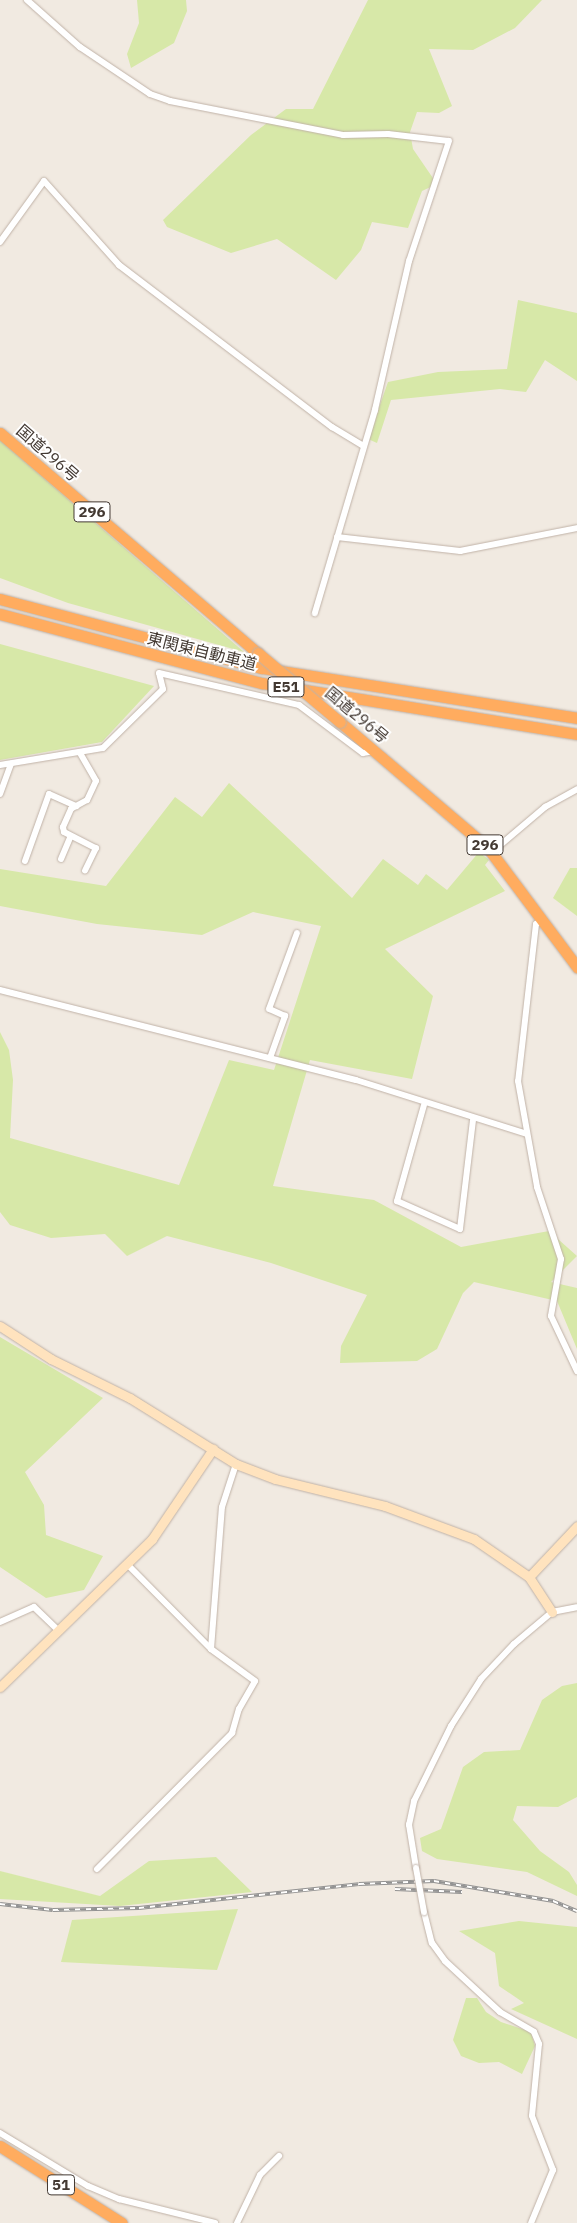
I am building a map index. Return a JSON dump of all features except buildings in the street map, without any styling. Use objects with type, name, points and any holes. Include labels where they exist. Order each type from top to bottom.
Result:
[{"type":"highway","name":"国道296号","points":[[0,433],[492,852],[577,967]]},
{"type":"highway","name":"東関東自動車道","points":[[0,600],[262,668],[577,718]]},
{"type":"highway","name":"東関東自動車道","points":[[0,614],[262,683],[577,734]]},
{"type":"highway","name":"51","points":[[0,2146],[122,2223]]},
{"type":"street","points":[[27,0],[80,47],[150,94],[170,101],[343,135],[388,134],[449,141],[408,261],[364,446],[315,614]]},
{"type":"street","points":[[0,242],[44,181],[119,266],[332,427],[364,446]]},
{"type":"street","points":[[337,537],[460,551],[577,528]]},
{"type":"street","points":[[0,765],[80,753],[107,746],[163,689],[159,673],[166,672],[299,705],[363,753],[374,751]]},
{"type":"street","points":[[80,753],[96,781],[87,800],[76,806],[63,828],[72,836],[96,848],[85,871]]},
{"type":"street","points":[[0,794],[10,764]]},
{"type":"street","points":[[492,852],[545,806],[577,789]]},
{"type":"street","points":[[25,861],[49,794],[76,806]]},
{"type":"street","points":[[61,859],[72,836]]},
{"type":"street","points":[[542,920],[536,924],[518,1062],[527,1134],[544,1215],[561,1259],[551,1316],[577,1371]]},
{"type":"street","points":[[270,1058],[285,1016],[269,1008],[297,933]]},
{"type":"street","points":[[0,990],[356,1080],[424,1105],[527,1134]]},
{"type":"street","points":[[424,1105],[397,1201],[460,1229],[473,1120]]},
{"type":"street","points":[[0,1326],[236,1464],[275,1479],[385,1506],[457,1532],[491,1549],[530,1576],[552,1612]]},
{"type":"street","points":[[0,1687],[152,1539],[213,1450]]},
{"type":"street","points":[[211,1649],[222,1507],[236,1464]]},
{"type":"street","points":[[530,1576],[577,1526]]},
{"type":"street","points":[[97,1869],[232,1733],[239,1709],[255,1681],[211,1649],[127,1564]]},
{"type":"street","points":[[0,1622],[34,1607],[58,1630]]},
{"type":"street","points":[[531,2223],[553,2170],[532,2116],[539,2044],[534,2032],[500,2012],[451,1968],[432,1943],[424,1912],[409,1825],[414,1801],[451,1726],[481,1679],[552,1612],[577,1607]]},
{"type":"street","points":[[0,2133],[88,2186],[119,2199],[215,2223]]},
{"type":"street","points":[[237,2223],[260,2175],[279,2156]]},
{"type":"green space","points":[[137,0],[186,0],[187,11],[174,43],[131,68],[127,54],[139,23]]},
{"type":"green space","points":[[368,0],[542,0],[515,28],[473,50],[429,49],[452,106],[439,113],[417,112],[410,132],[413,149],[437,184],[422,191],[408,228],[372,222],[361,250],[336,280],[277,239],[231,253],[167,227],[163,220],[251,135],[286,109],[313,109]]},
{"type":"green space","points":[[518,300],[577,313],[577,381],[545,360],[526,392],[500,389],[391,400],[377,443],[368,439],[388,382],[438,372],[507,369]]},
{"type":"green space","points":[[0,440],[244,652],[68,603],[0,578]]},
{"type":"green space","points":[[0,644],[154,686],[102,742],[0,760]]},
{"type":"green space","points":[[229,783],[352,898],[383,859],[418,885],[426,874],[447,890],[479,852],[489,860],[485,865],[505,891],[385,949],[433,996],[412,1079],[310,1060],[273,1186],[374,1200],[461,1247],[549,1231],[577,1256],[551,1282],[577,1288],[577,1349],[557,1301],[474,1282],[463,1293],[437,1349],[417,1361],[340,1363],[341,1346],[367,1295],[271,1263],[167,1236],[127,1256],[105,1234],[51,1238],[10,1225],[0,1212],[0,1032],[9,1050],[13,1080],[10,1138],[179,1185],[229,1060],[274,1070],[321,926],[253,912],[202,935],[97,924],[0,906],[0,869],[106,886],[175,797],[202,817]]},
{"type":"green space","points":[[570,868],[577,868],[577,916],[553,898]]},
{"type":"green space","points":[[0,1337],[103,1398],[25,1472],[44,1505],[46,1535],[103,1556],[84,1590],[46,1598],[0,1567]]},
{"type":"green space","points":[[577,1683],[577,1797],[558,1807],[517,1806],[513,1820],[540,1851],[569,1872],[577,1885],[577,1896],[527,1872],[437,1859],[422,1851],[420,1838],[441,1829],[463,1767],[484,1752],[520,1750],[542,1700],[562,1686]]},
{"type":"green space","points":[[216,1857],[252,1892],[120,1906],[0,1899],[0,1871],[100,1896],[149,1861]]},
{"type":"green space","points":[[238,1909],[217,1970],[61,1962],[72,1920]]},
{"type":"green space","points":[[519,1921],[577,1927],[577,2039],[511,2009],[524,2003],[499,1986],[495,1953],[459,1931]]},
{"type":"green space","points":[[466,1998],[477,1998],[486,2012],[501,2022],[531,2032],[535,2046],[522,2074],[499,2062],[479,2063],[461,2056],[453,2040]]},
{"type":"railway","points":[[0,1904],[53,1910],[139,1908],[359,1884],[434,1881],[553,1901],[577,1911]]},
{"type":"railway","points":[[395,1889],[462,1892]]}]
